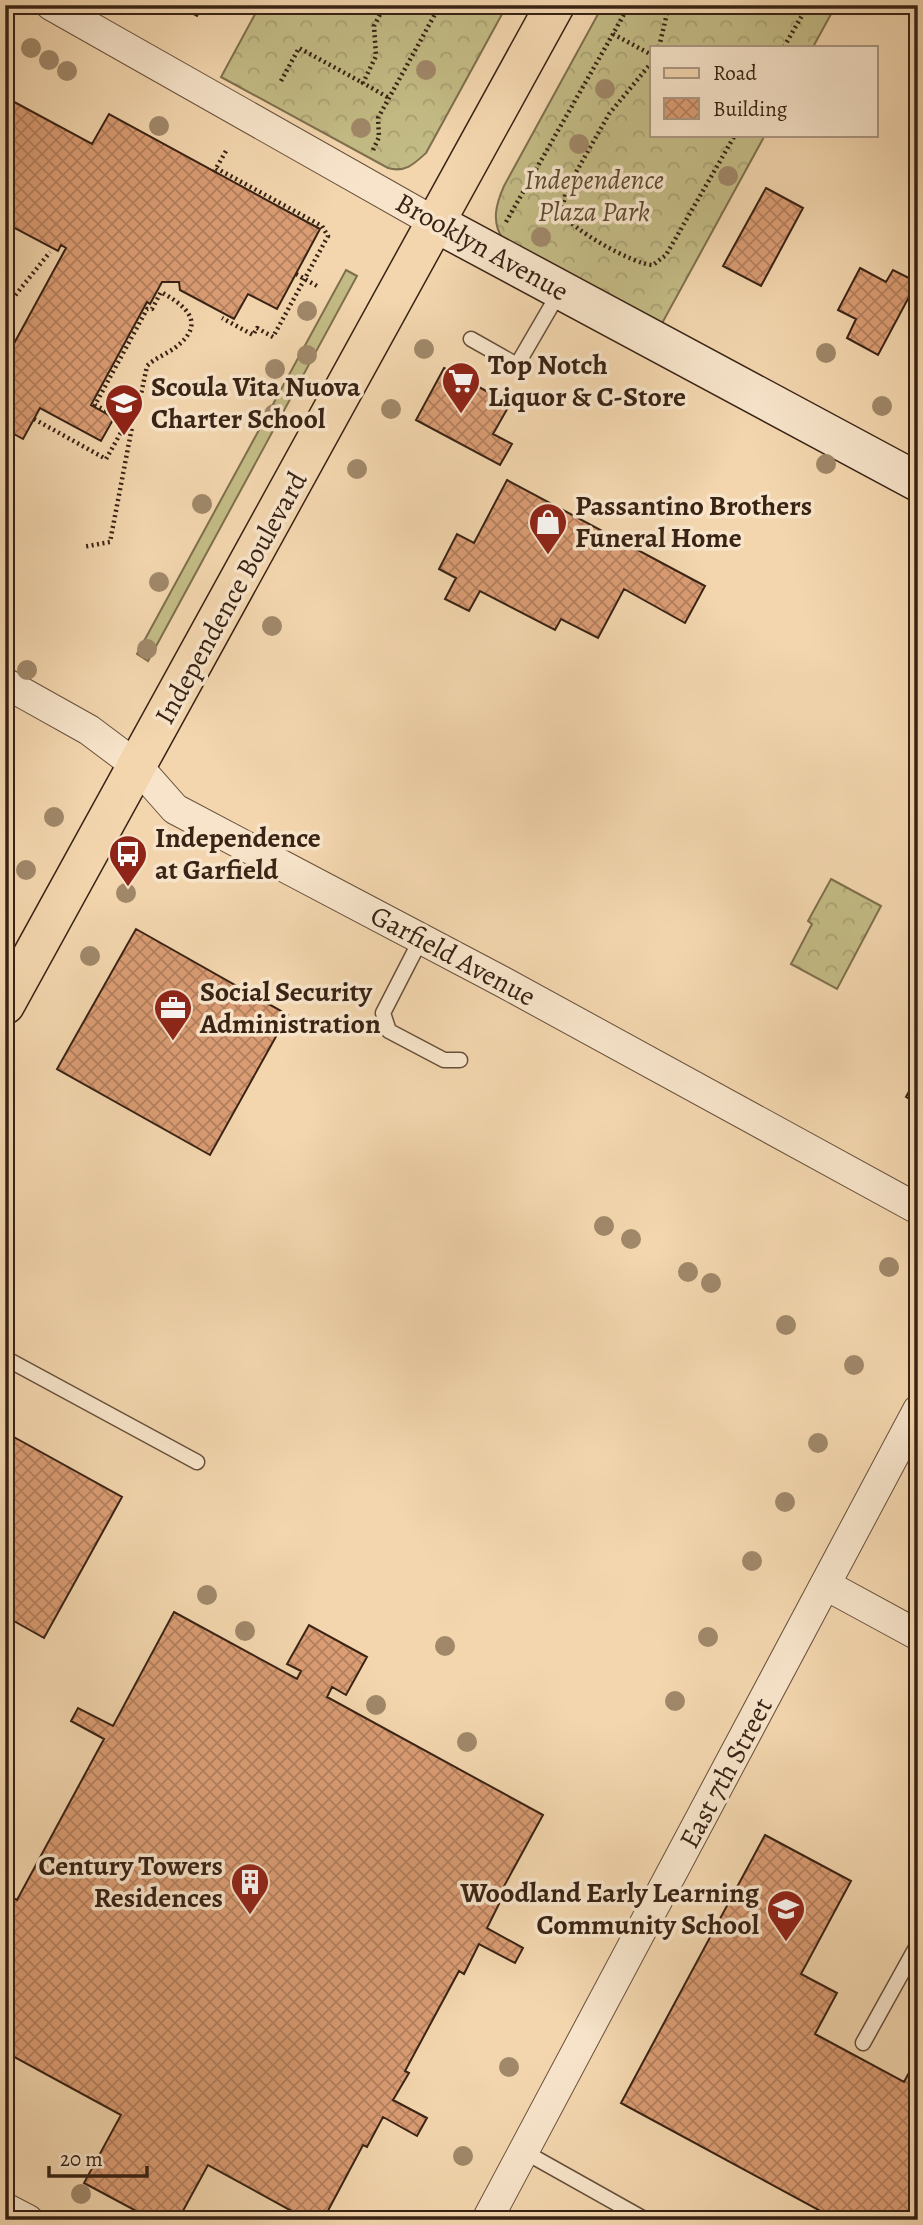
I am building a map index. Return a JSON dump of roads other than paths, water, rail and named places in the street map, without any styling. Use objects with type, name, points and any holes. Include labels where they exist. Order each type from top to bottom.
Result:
[{"type":"main road","name":"Independence Boulevard","points":[[5,1005],[555,5]]},
{"type":"street","name":"Brooklyn Avenue","points":[[51,5],[436,223],[918,482]]},
{"type":"street","name":"Garfield Avenue","points":[[5,683],[89,730],[137,766],[175,809],[421,939],[918,1209]]},
{"type":"street","points":[[918,1410],[826,1585],[918,1635]]},
{"type":"street","name":"East 7th Street","points":[[487,2220],[826,1585]]},
{"type":"street","points":[[5,2208],[27,2220]]},
{"type":"lane","points":[[471,339],[517,365],[560,290]]},
{"type":"lane","points":[[421,939],[383,1013],[389,1031],[443,1060],[460,1060]]},
{"type":"lane","points":[[5,1359],[197,1462]]},
{"type":"lane","points":[[863,2043],[918,1944]]},
{"type":"lane","points":[[523,2151],[646,2220]]},
{"type":"place","name":"Top Notch Liquor & C-Store","points":[[461,415]]},
{"type":"place","name":"Scoula Vita Nuova Charter School","points":[[124,437]]},
{"type":"place","name":"Passantino Brothers Funeral Home","points":[[548,556]]},
{"type":"place","name":"Independence at Garfield","points":[[128,888]]},
{"type":"place","name":"Social Security Administration","points":[[173,1042]]},
{"type":"place","name":"Century Towers Residences","points":[[250,1916]]},
{"type":"place","name":"Woodland Early Learning Community School","points":[[786,1943]]},
{"type":"park label","name":"Independence Plaza Park","points":[[594,196]]}]
